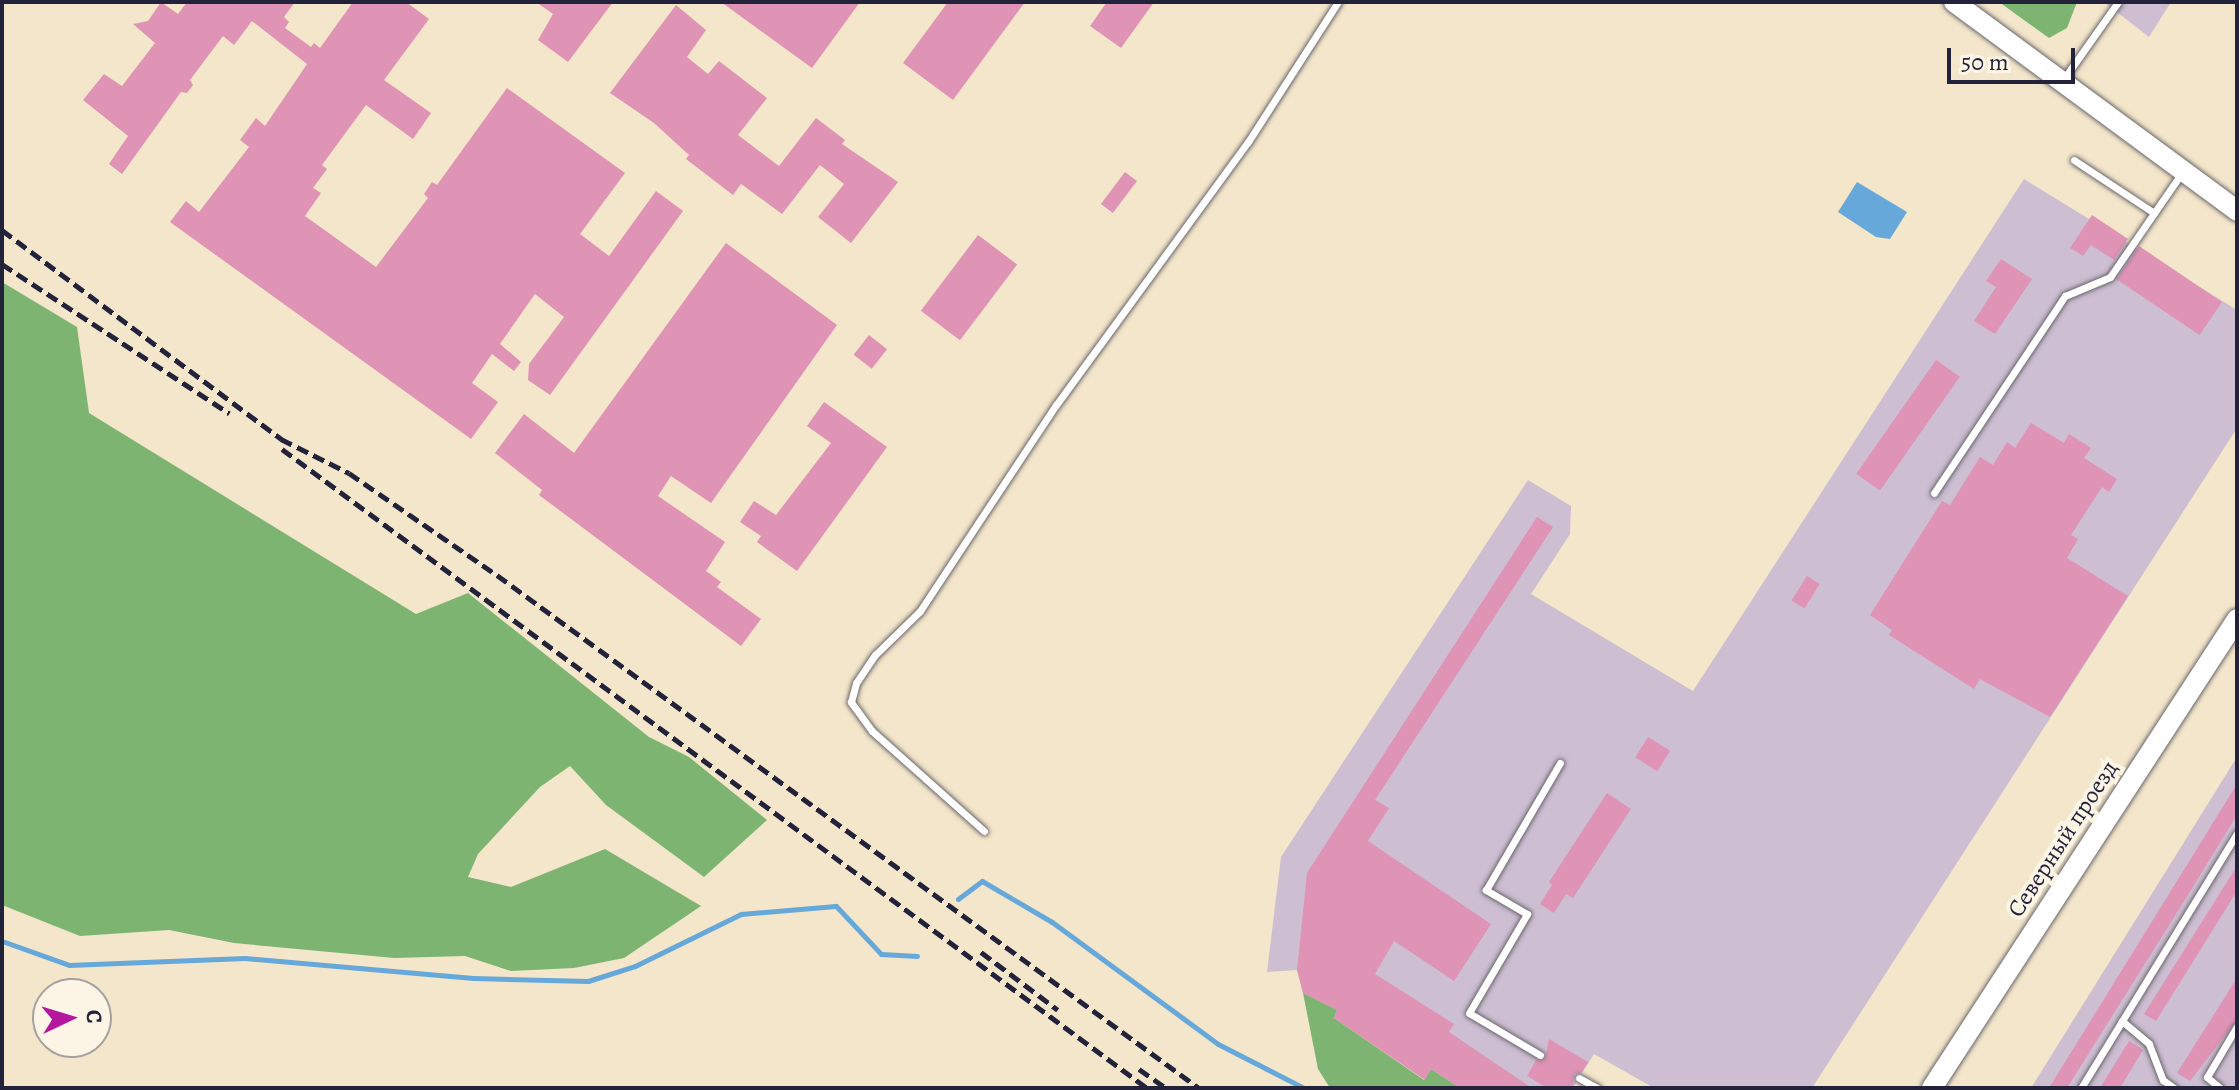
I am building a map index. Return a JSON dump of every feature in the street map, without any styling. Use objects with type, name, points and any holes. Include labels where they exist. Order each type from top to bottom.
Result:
[{"type":"street","points":[[1954,2],[2237,211]]},
{"type":"street","name":"Северный проезд","points":[[1932,1088],[2237,619]]},
{"type":"lane","points":[[984,831],[872,731],[851,702],[856,683],[875,655],[920,611],[1056,405],[1248,142],[1338,2]]},
{"type":"lane","points":[[2061,81],[2118,2]]},
{"type":"lane","points":[[2074,160],[2154,213]]},
{"type":"lane","points":[[1934,493],[2065,296],[2110,277],[2183,171]]},
{"type":"lane","points":[[1540,1055],[1469,1013],[1527,914],[1486,890],[1560,763]]},
{"type":"lane","points":[[2081,1088],[2237,833]]},
{"type":"lane","points":[[2122,1021],[2149,1044],[2163,1080],[2174,1088]]},
{"type":"lane","points":[[2220,1088],[2207,1077],[2237,1026]]},
{"type":"lane","points":[[1579,1078],[1597,1088]]},
{"type":"shaded area","points":[[2104,2],[2171,2],[2149,37]]},
{"type":"shaded area","points":[[2024,179],[2237,310],[2237,428],[1812,1088],[1654,1088],[1594,1054],[1573,1088],[1460,1088],[1431,1069],[1425,1080],[1334,1018],[1303,993],[1297,970],[1267,972],[1281,857],[1528,480],[1571,506],[1570,534],[1531,594],[1693,691]]},
{"type":"shaded area","points":[[2237,757],[2237,1088],[2031,1088]]},
{"type":"green space","points":[[1999,2],[2077,2],[2067,28],[2049,38]]},
{"type":"green space","points":[[2,282],[77,327],[89,413],[416,614],[468,593],[649,737],[689,757],[767,820],[704,877],[606,805],[570,766],[540,787],[478,854],[468,877],[511,887],[605,849],[701,906],[624,958],[574,968],[511,971],[465,956],[394,958],[234,943],[169,930],[80,936],[2,905]]},
{"type":"green space","points":[[1303,993],[1337,1010],[1334,1018],[1424,1080],[1431,1069],[1460,1088],[1330,1088],[1318,1069]]},
{"type":"water","points":[[1857,182],[1907,212],[1890,239],[1876,237],[1838,212]]},
{"type":"building","points":[[161,2],[178,14],[187,2],[295,2],[284,17],[289,22],[285,28],[311,47],[314,43],[320,48],[353,2],[406,2],[429,19],[384,80],[431,113],[413,139],[366,105],[322,165],[327,169],[313,188],[321,193],[305,216],[376,267],[428,198],[424,194],[432,182],[437,185],[507,88],[625,173],[580,234],[609,256],[656,191],[683,211],[550,395],[528,380],[529,364],[564,317],[535,294],[500,344],[521,362],[514,371],[492,354],[472,383],[498,402],[471,439],[170,222],[186,201],[199,212],[249,147],[240,140],[256,118],[265,126],[307,64],[252,21],[234,45],[223,36],[190,80],[193,85],[187,93],[181,92],[122,174],[109,164],[128,136],[83,100],[104,74],[122,86],[155,43],[133,24],[148,21]]},
{"type":"building","points":[[536,2],[613,2],[568,62],[538,40],[553,14]]},
{"type":"building","points":[[721,2],[860,2],[812,68]]},
{"type":"building","points":[[948,2],[1025,2],[953,100],[903,63]]},
{"type":"building","points":[[1107,2],[1154,2],[1121,48],[1090,26]]},
{"type":"building","points":[[676,5],[706,30],[687,57],[708,74],[719,61],[767,98],[738,135],[779,166],[816,118],[845,140],[842,144],[898,182],[851,243],[818,217],[844,184],[820,165],[782,214],[741,184],[733,195],[686,159],[689,155],[654,123],[610,93]]},
{"type":"building","points":[[1125,172],[1137,181],[1113,213],[1101,204]]},
{"type":"building","points":[[2092,215],[2128,239],[2114,260],[2091,245],[2083,256],[2070,248]]},
{"type":"building","points":[[978,235],[1017,264],[960,340],[921,311]]},
{"type":"building","points":[[726,243],[837,325],[711,503],[671,476],[658,496],[725,542],[706,571],[721,582],[717,587],[761,619],[741,646],[539,495],[542,490],[495,453],[524,414],[574,453]]},
{"type":"building","points":[[2139,246],[2222,302],[2200,335],[2117,279]]},
{"type":"building","points":[[2001,259],[2032,279],[1995,334],[1974,321],[1996,287],[1986,281]]},
{"type":"building","points":[[869,335],[887,349],[872,369],[854,355]]},
{"type":"building","points":[[1936,360],[1960,377],[1880,490],[1856,474]]},
{"type":"building","points":[[824,402],[887,447],[797,571],[757,542],[761,536],[740,522],[754,501],[776,515],[831,443],[807,426]]},
{"type":"building","points":[[2031,423],[2064,443],[2069,434],[2091,448],[2084,458],[2117,479],[2109,492],[2102,487],[2071,535],[2078,539],[2067,558],[2128,596],[2050,717],[1980,679],[1974,689],[1889,635],[1892,630],[1870,615],[1942,501],[1950,505],[1980,457],[1993,465],[2007,442],[2015,448]]},
{"type":"building","points":[[1537,517],[1553,527],[1375,800],[1389,808],[1368,841],[1491,924],[1454,981],[1394,941],[1375,974],[1454,1024],[1449,1032],[1532,1088],[1460,1088],[1431,1069],[1425,1080],[1334,1018],[1337,1010],[1303,993],[1297,970],[1307,873]]},
{"type":"building","points":[[1807,576],[1820,584],[1804,609],[1792,601]]},
{"type":"building","points":[[1648,737],[1670,751],[1657,771],[1635,757]]},
{"type":"building","points":[[2237,784],[2237,815],[2178,911],[2067,1088],[2049,1088]]},
{"type":"building","points":[[1607,793],[1631,809],[1573,898],[1566,894],[1554,913],[1540,904],[1552,885],[1549,882]]},
{"type":"building","points":[[2237,866],[2237,891],[2156,1021],[2144,1014]]},
{"type":"building","points":[[2237,978],[2237,1020],[2190,1081],[2177,1073]]},
{"type":"building","points":[[1549,1039],[1588,1062],[1582,1072],[1574,1074],[1573,1088],[1547,1088],[1527,1076],[1536,1060],[1545,1059]]},
{"type":"building","points":[[2129,1041],[2143,1050],[2120,1088],[2100,1088]]},
{"type":"waterway","points":[[958,899],[982,881],[1052,922],[1218,1044],[1304,1088]]},
{"type":"waterway","points":[[2,941],[69,965],[245,958],[473,978],[588,981],[635,966],[741,914],[836,906],[881,954],[917,956]]},
{"type":"railway","points":[[2,230],[281,439],[349,473],[497,575],[1199,1088]]},
{"type":"railway","points":[[2,264],[229,413]]},
{"type":"railway","points":[[282,449],[1147,1088]]},
{"type":"railway","points":[[981,952],[1058,1010]]},
{"type":"railway","points":[[1139,1069],[1166,1088]]}]
